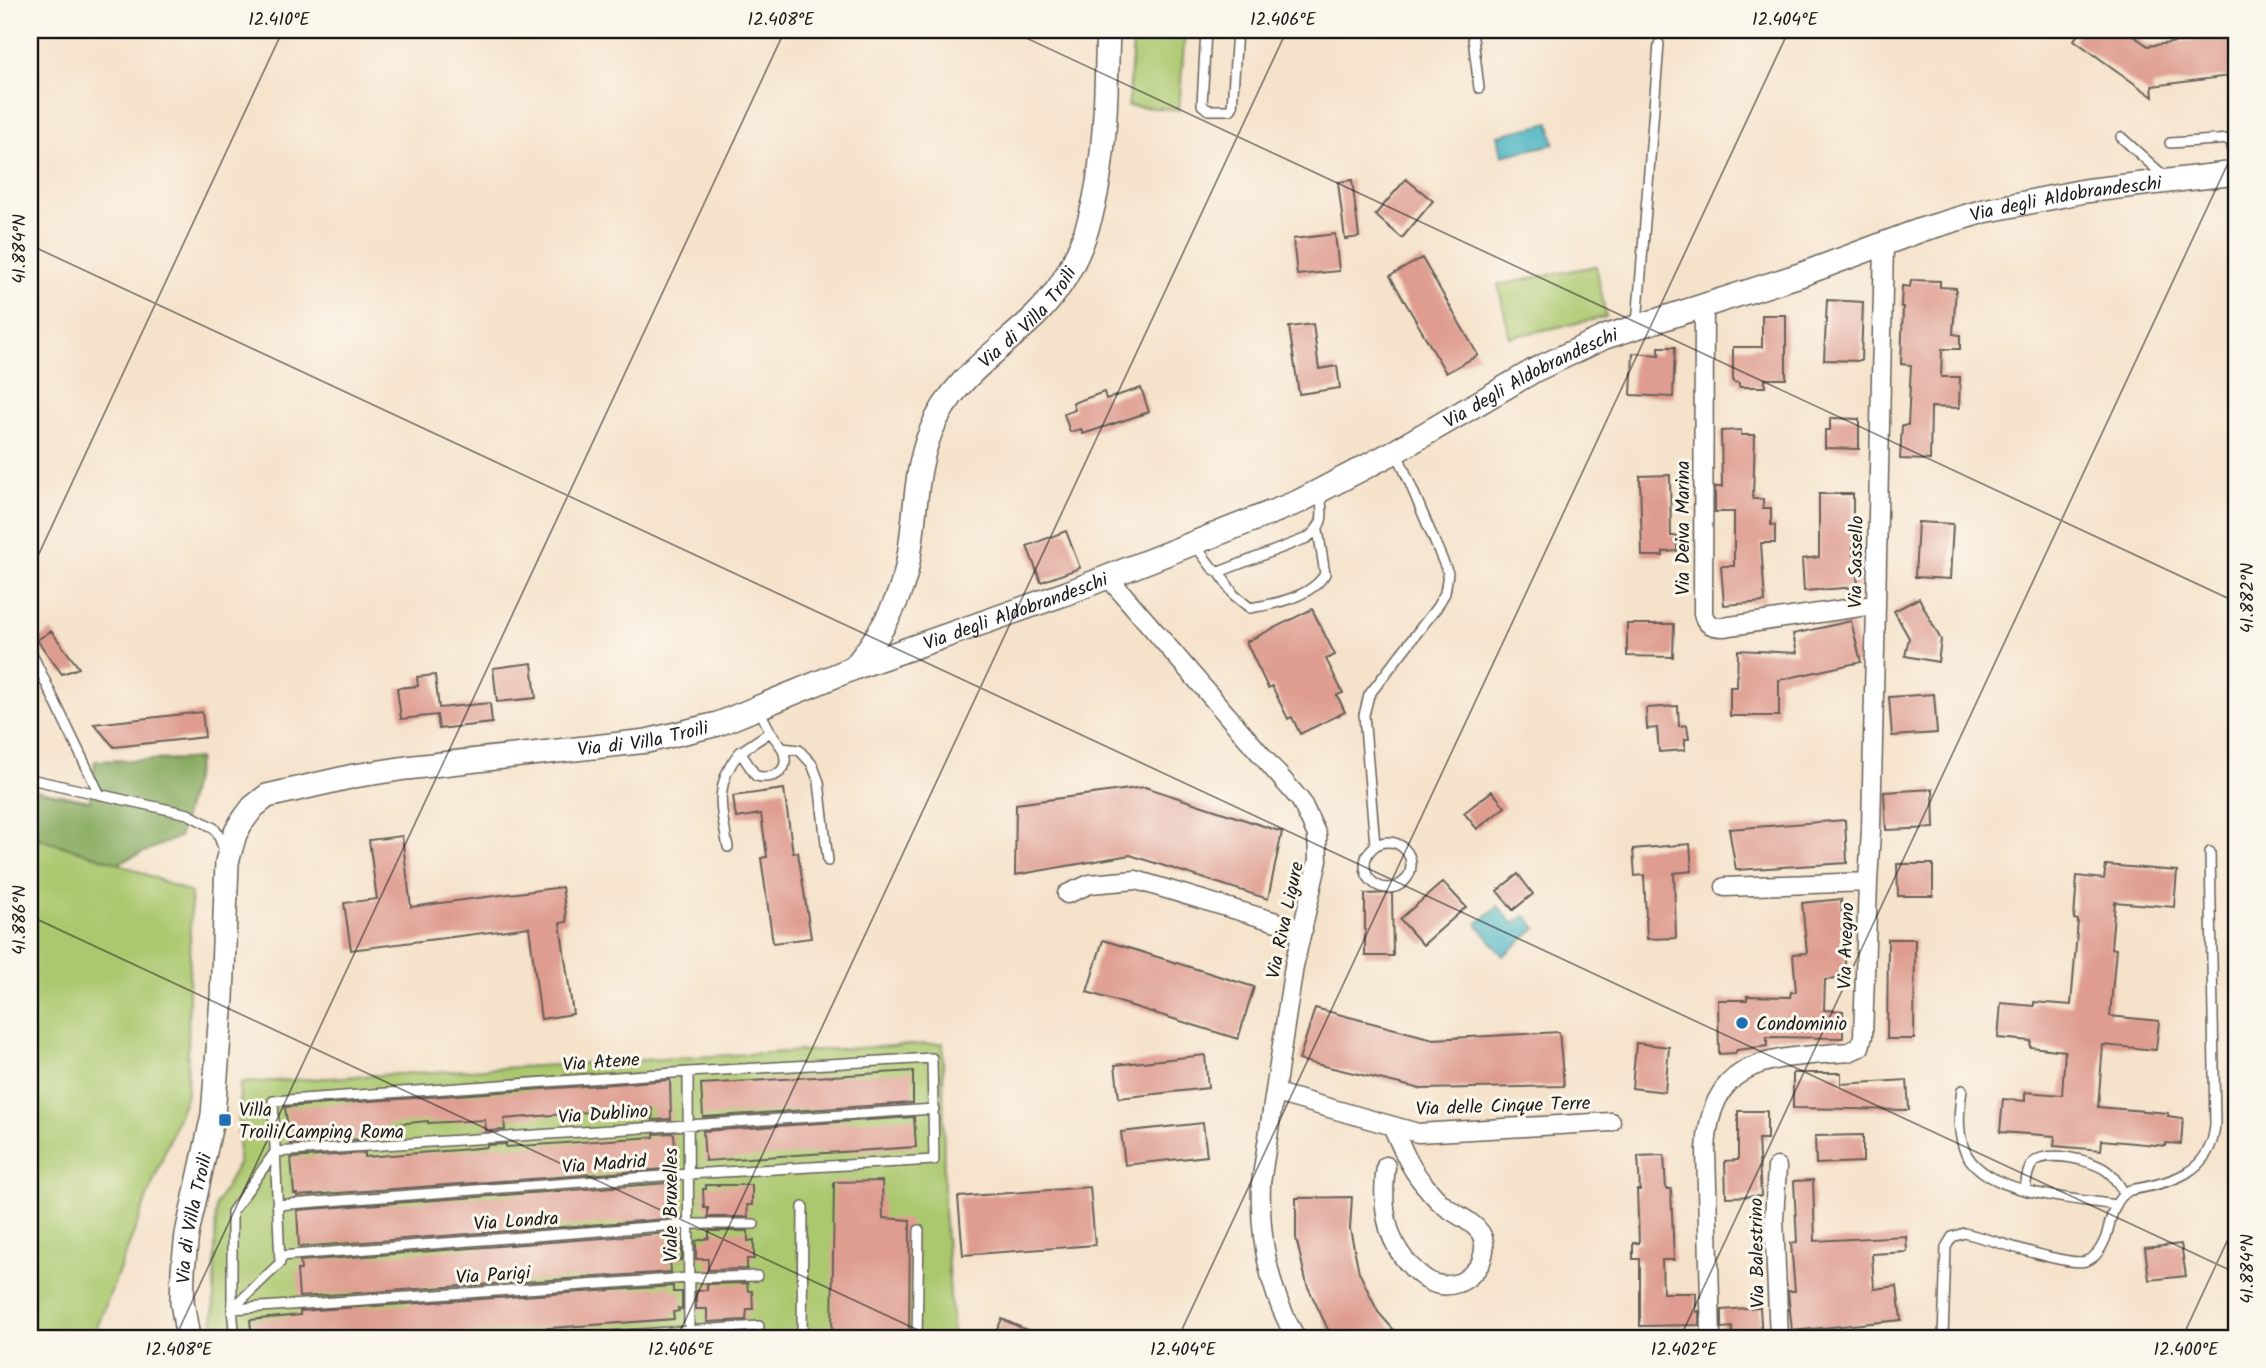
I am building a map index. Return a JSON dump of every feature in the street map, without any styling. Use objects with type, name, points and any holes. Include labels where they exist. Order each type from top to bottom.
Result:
[{"type":"street","name":"Via di Villa Troili","points":[[188,1338],[182,1302],[183,1270],[187,1234],[213,1115],[222,998],[227,862],[235,834],[248,813],[260,801],[277,793],[354,776],[647,741],[718,724],[854,668],[883,628],[900,592],[921,465],[936,418],[950,396],[967,377],[1048,302],[1071,270],[1082,248],[1101,164],[1104,35]]},
{"type":"street","name":"Via degli Aldobrandeschi","points":[[854,668],[1067,593],[1298,502],[1396,451],[1535,370],[1591,342],[1637,325],[1800,275],[1984,211],[2084,191],[2236,173]]},
{"type":"street","name":"Via Sassello","points":[[1868,882],[1884,244]]},
{"type":"street","name":"Via Deiva Marina","points":[[1704,304],[1704,619],[1712,625],[1723,627],[1874,605]]},
{"type":"street","name":"Via Riva Ligure","points":[[1108,577],[1301,801],[1317,835],[1318,860],[1294,967],[1261,1183],[1262,1240],[1269,1272],[1279,1306],[1296,1338]]},
{"type":"street","points":[[1067,894],[1090,884],[1136,880],[1303,930]]},
{"type":"street","name":"Via Avegno","points":[[1711,1338],[1706,1150],[1713,1110],[1733,1079],[1756,1064],[1780,1058],[1849,1052],[1860,1047],[1863,1036],[1868,882],[1725,887]]},
{"type":"street","name":"Via delle Cinque Terre","points":[[1276,1093],[1418,1133],[1611,1122]]},
{"type":"street","points":[[1386,1166],[1382,1192],[1390,1236],[1402,1257],[1416,1272],[1432,1283],[1446,1286],[1462,1282],[1478,1268],[1484,1253],[1482,1234],[1472,1222],[1441,1203],[1420,1180],[1392,1126]]},
{"type":"street","name":"Via Balestrino","points":[[1777,1167],[1774,1219],[1779,1338]]},
{"type":"lane","points":[[1206,30],[1202,105],[1208,110],[1232,108],[1237,30]]},
{"type":"lane","points":[[1329,30],[1339,30]]},
{"type":"lane","points":[[1472,30],[1479,88]]},
{"type":"lane","points":[[1637,325],[1659,44]]},
{"type":"lane","points":[[2121,138],[2169,181]]},
{"type":"lane","points":[[2170,143],[2234,138],[2236,173]]},
{"type":"lane","points":[[1375,845],[1390,841],[1405,848],[1411,863],[1407,879],[1393,887],[1377,886],[1366,874],[1365,858],[1375,845],[1364,715],[1368,695],[1437,607],[1445,593],[1448,573],[1396,451]]},
{"type":"lane","points":[[1219,572],[1307,538],[1318,530],[1323,522],[1320,491]]},
{"type":"lane","points":[[1194,543],[1213,569],[1219,572],[1234,595],[1250,608],[1295,597],[1321,582],[1325,574],[1318,530]]},
{"type":"lane","points":[[30,650],[100,795]]},
{"type":"lane","points":[[740,752],[756,776],[775,776],[782,770],[785,760],[782,748],[770,732],[759,709]]},
{"type":"lane","points":[[728,847],[720,801],[722,781],[740,752],[770,732]]},
{"type":"lane","points":[[782,748],[799,750],[812,764],[819,782],[828,861]]},
{"type":"lane","points":[[30,779],[188,814],[207,823],[218,834],[227,862]]},
{"type":"lane","points":[[1943,1338],[1946,1247],[1952,1237],[1964,1233],[2067,1261],[2086,1261],[2100,1250],[2116,1205],[2124,1193],[2175,1180],[2185,1175],[2206,1154],[2214,1134],[2210,852]]},
{"type":"lane","name":"Via Atene","points":[[275,1152],[273,1101],[688,1072],[932,1058],[934,1109]]},
{"type":"lane","name":"Viale Bruxelles","points":[[688,1072],[689,1334]]},
{"type":"lane","points":[[1962,1090],[1959,1125],[1968,1156],[1990,1178],[2025,1190],[2116,1205]]},
{"type":"lane","name":"Via Dublino","points":[[275,1152],[934,1109]]},
{"type":"lane","name":"Via Madrid","points":[[278,1205],[688,1174],[934,1160],[934,1109]]},
{"type":"lane","points":[[232,1309],[280,1263],[275,1152]]},
{"type":"lane","points":[[235,1338],[232,1309],[232,1212],[275,1152]]},
{"type":"lane","points":[[2025,1190],[2030,1167],[2044,1156],[2081,1160],[2104,1168],[2116,1179],[2124,1193]]},
{"type":"lane","points":[[802,1338],[803,1207]]},
{"type":"lane","name":"Via Londra","points":[[280,1256],[688,1224],[754,1224]]},
{"type":"lane","points":[[917,1338],[919,1230]]},
{"type":"lane","name":"Via Parigi","points":[[232,1309],[688,1278],[757,1276]]},
{"type":"lane","points":[[581,1338],[689,1334],[759,1326]]},
{"type":"green space","points":[[1134,30],[1185,30],[1179,110],[1128,106]]},
{"type":"green space","points":[[1596,266],[1606,317],[1510,337],[1498,285]]},
{"type":"green space","points":[[199,759],[179,837],[118,863],[30,836],[30,789],[90,801],[95,761]]},
{"type":"green space","points":[[30,836],[118,863],[191,893],[187,1094],[93,1338],[30,1338]]},
{"type":"green space","points":[[943,1043],[944,1210],[953,1338],[213,1338],[216,1205],[238,1164],[240,1083]]},
{"type":"water","points":[[1550,123],[1554,144],[1502,156],[1498,135]]},
{"type":"water","points":[[1498,906],[1514,924],[1525,915],[1537,928],[1503,956],[1477,924]]},
{"type":"building","points":[[2081,30],[2125,30],[2148,46],[2236,34],[2236,67],[2228,68],[2230,76],[2152,86],[2153,97],[2074,40]]},
{"type":"building","points":[[1406,179],[1433,201],[1402,238],[1375,215]]},
{"type":"building","points":[[1352,180],[1359,237],[1345,239],[1338,182]]},
{"type":"building","points":[[1335,234],[1339,271],[1297,275],[1293,239]]},
{"type":"building","points":[[1422,258],[1478,355],[1446,373],[1390,276]]},
{"type":"building","points":[[1911,280],[1940,281],[1940,287],[1956,288],[1953,334],[1960,335],[1960,349],[1942,349],[1941,377],[1960,377],[1959,408],[1931,407],[1930,460],[1900,459],[1902,425],[1908,425],[1911,365],[1901,364],[1902,286],[1910,287]]},
{"type":"building","points":[[1827,300],[1863,302],[1861,361],[1824,360]]},
{"type":"building","points":[[1762,315],[1786,315],[1786,379],[1765,379],[1765,387],[1739,387],[1739,383],[1733,382],[1733,347],[1762,347]]},
{"type":"building","points":[[1313,324],[1319,369],[1337,366],[1340,388],[1299,394],[1289,327]]},
{"type":"building","points":[[1659,347],[1675,347],[1673,397],[1631,395],[1633,353],[1659,355]]},
{"type":"building","points":[[1141,388],[1149,412],[1083,434],[1081,429],[1070,432],[1064,414],[1075,410],[1073,403],[1104,392],[1106,399]]},
{"type":"building","points":[[1830,418],[1859,419],[1859,449],[1825,448],[1825,430],[1830,430]]},
{"type":"building","points":[[1741,430],[1741,435],[1755,435],[1753,499],[1763,499],[1763,508],[1771,508],[1775,543],[1761,543],[1765,602],[1724,605],[1721,566],[1734,566],[1734,512],[1715,512],[1715,487],[1722,487],[1721,431]]},
{"type":"building","points":[[1670,475],[1671,536],[1677,536],[1677,551],[1663,552],[1663,556],[1642,556],[1640,476]]},
{"type":"building","points":[[1819,494],[1853,494],[1853,555],[1856,555],[1858,587],[1804,591],[1802,559],[1819,557]]},
{"type":"building","points":[[1918,522],[1953,524],[1950,579],[1915,577]]},
{"type":"building","points":[[1066,531],[1080,568],[1041,582],[1027,546]]},
{"type":"building","points":[[1919,598],[1941,640],[1938,662],[1905,656],[1909,638],[1894,611]]},
{"type":"building","points":[[1312,609],[1335,655],[1326,659],[1343,693],[1337,695],[1345,712],[1300,734],[1292,717],[1288,719],[1272,686],[1268,688],[1246,642]]},
{"type":"building","points":[[1851,621],[1861,662],[1779,680],[1779,716],[1730,716],[1730,687],[1737,687],[1738,650],[1797,653],[1793,634]]},
{"type":"building","points":[[1627,624],[1674,624],[1673,657],[1627,656]]},
{"type":"building","points":[[51,631],[79,668],[62,674],[37,640]]},
{"type":"building","points":[[532,663],[536,698],[497,702],[493,668]]},
{"type":"building","points":[[435,675],[439,708],[490,703],[492,723],[439,729],[437,715],[401,719],[397,688],[418,686],[417,677]]},
{"type":"building","points":[[1934,694],[1937,733],[1892,736],[1889,697]]},
{"type":"building","points":[[1678,706],[1679,726],[1687,725],[1689,739],[1685,739],[1685,750],[1659,752],[1657,728],[1647,729],[1646,708]]},
{"type":"building","points":[[202,712],[205,737],[114,747],[94,724]]},
{"type":"building","points":[[1145,787],[1282,832],[1268,899],[1130,855],[1015,875],[1016,804]]},
{"type":"building","points":[[784,789],[793,853],[798,852],[811,938],[773,943],[761,858],[767,857],[761,814],[736,818],[733,796]]},
{"type":"building","points":[[1933,789],[1934,828],[1886,830],[1884,792]]},
{"type":"building","points":[[1492,791],[1505,807],[1477,829],[1464,813]]},
{"type":"building","points":[[1845,820],[1847,863],[1736,870],[1729,829]]},
{"type":"building","points":[[402,836],[411,907],[562,887],[567,922],[560,923],[573,1014],[541,1019],[529,927],[351,950],[344,903],[377,899],[369,840]]},
{"type":"building","points":[[1690,844],[1692,871],[1674,873],[1676,938],[1647,939],[1644,875],[1635,876],[1633,849]]},
{"type":"building","points":[[1897,864],[1933,864],[1933,896],[1898,896]]},
{"type":"building","points":[[2106,865],[2177,871],[2174,907],[2115,902],[2111,948],[2116,949],[2110,1016],[2159,1021],[2156,1050],[2103,1045],[2098,1107],[2168,1113],[2168,1116],[2183,1118],[2181,1144],[2166,1143],[2166,1146],[2102,1140],[2101,1150],[2054,1146],[2055,1136],[2000,1132],[2003,1099],[2025,1101],[2025,1092],[2062,1095],[2065,1051],[2030,1047],[2031,1041],[1998,1038],[2001,1003],[2071,1005],[2078,920],[2074,919],[2077,876],[2104,879]]},
{"type":"building","points":[[1518,874],[1533,894],[1513,910],[1497,891]]},
{"type":"building","points":[[1443,882],[1466,907],[1423,945],[1400,919]]},
{"type":"building","points":[[1392,893],[1393,956],[1365,956],[1365,894]]},
{"type":"building","points":[[1841,899],[1846,978],[1825,980],[1824,1010],[1843,1011],[1843,1038],[1767,1037],[1767,1046],[1719,1054],[1718,1000],[1747,1000],[1747,996],[1790,997],[1791,992],[1796,992],[1793,954],[1807,953],[1802,903]]},
{"type":"building","points":[[1888,939],[1915,939],[1914,1039],[1887,1039]]},
{"type":"building","points":[[1103,940],[1254,987],[1238,1039],[1087,992]]},
{"type":"building","points":[[1315,1008],[1433,1039],[1559,1032],[1564,1086],[1421,1089],[1299,1060]]},
{"type":"building","points":[[1636,1043],[1669,1047],[1665,1092],[1632,1088]]},
{"type":"building","points":[[1205,1055],[1208,1088],[1119,1098],[1115,1065]]},
{"type":"building","points":[[913,1071],[913,1103],[703,1117],[701,1084]]},
{"type":"building","points":[[1793,1073],[1841,1073],[1841,1084],[1907,1080],[1909,1110],[1793,1108]]},
{"type":"building","points":[[670,1080],[671,1119],[653,1120],[650,1107],[504,1119],[505,1130],[486,1131],[485,1120],[428,1121],[363,1130],[364,1139],[290,1144],[285,1107]]},
{"type":"building","points":[[1738,1111],[1767,1111],[1767,1139],[1758,1139],[1761,1196],[1726,1197],[1725,1161],[1738,1160]]},
{"type":"building","points":[[914,1117],[916,1147],[705,1161],[703,1131]]},
{"type":"building","points":[[1203,1123],[1207,1156],[1125,1165],[1121,1132]]},
{"type":"building","points":[[672,1133],[676,1162],[667,1163],[667,1169],[297,1196],[294,1194],[291,1158],[365,1153],[365,1157],[458,1150],[487,1145],[506,1144],[506,1147],[654,1137],[654,1134]]},
{"type":"building","points":[[1863,1135],[1863,1162],[1816,1164],[1815,1136]]},
{"type":"building","points":[[1664,1155],[1666,1189],[1671,1189],[1674,1260],[1662,1260],[1663,1293],[1696,1293],[1699,1325],[1640,1326],[1640,1259],[1633,1259],[1633,1243],[1639,1243],[1638,1156]]},
{"type":"building","points":[[1813,1180],[1815,1241],[1906,1236],[1907,1252],[1872,1254],[1874,1289],[1897,1286],[1901,1320],[1792,1331],[1788,1291],[1795,1291],[1791,1243],[1797,1242],[1794,1181]]},
{"type":"building","points":[[882,1181],[883,1218],[910,1220],[909,1338],[832,1335],[834,1182]]},
{"type":"building","points":[[674,1184],[676,1209],[670,1210],[667,1219],[299,1247],[297,1210]]},
{"type":"building","points":[[706,1185],[752,1185],[752,1205],[747,1205],[748,1217],[708,1217],[708,1208],[704,1208],[703,1189],[706,1189]]},
{"type":"building","points":[[1090,1187],[1095,1245],[963,1255],[958,1197]]},
{"type":"building","points":[[1352,1197],[1350,1229],[1359,1272],[1378,1312],[1401,1338],[1332,1338],[1307,1285],[1296,1238],[1296,1198]]},
{"type":"building","points":[[709,1231],[748,1231],[748,1241],[754,1240],[754,1259],[747,1259],[747,1269],[708,1270],[708,1259],[696,1259],[696,1241],[709,1238]]},
{"type":"building","points":[[668,1233],[669,1243],[682,1242],[682,1260],[670,1261],[671,1272],[299,1297],[297,1270],[301,1270],[300,1261]]},
{"type":"building","points":[[2181,1244],[2186,1276],[2149,1280],[2145,1248]]},
{"type":"building","points":[[747,1283],[748,1291],[752,1291],[753,1309],[747,1309],[746,1320],[707,1322],[707,1309],[696,1309],[696,1291],[707,1290],[707,1284]]},
{"type":"building","points":[[673,1286],[673,1292],[682,1292],[682,1309],[678,1308],[679,1311],[673,1312],[674,1319],[414,1338],[252,1338],[250,1320],[300,1315],[300,1311]]},
{"type":"building","points":[[1760,1307],[1762,1338],[1733,1338],[1732,1327],[1722,1328],[1722,1310]]},
{"type":"building","points":[[1002,1319],[1044,1338],[993,1338]]},
{"type":"place","name":"Condominio","points":[[1742,1023]]},
{"type":"place","name":"Villa Troili/Camping Roma","points":[[225,1120]]}]
